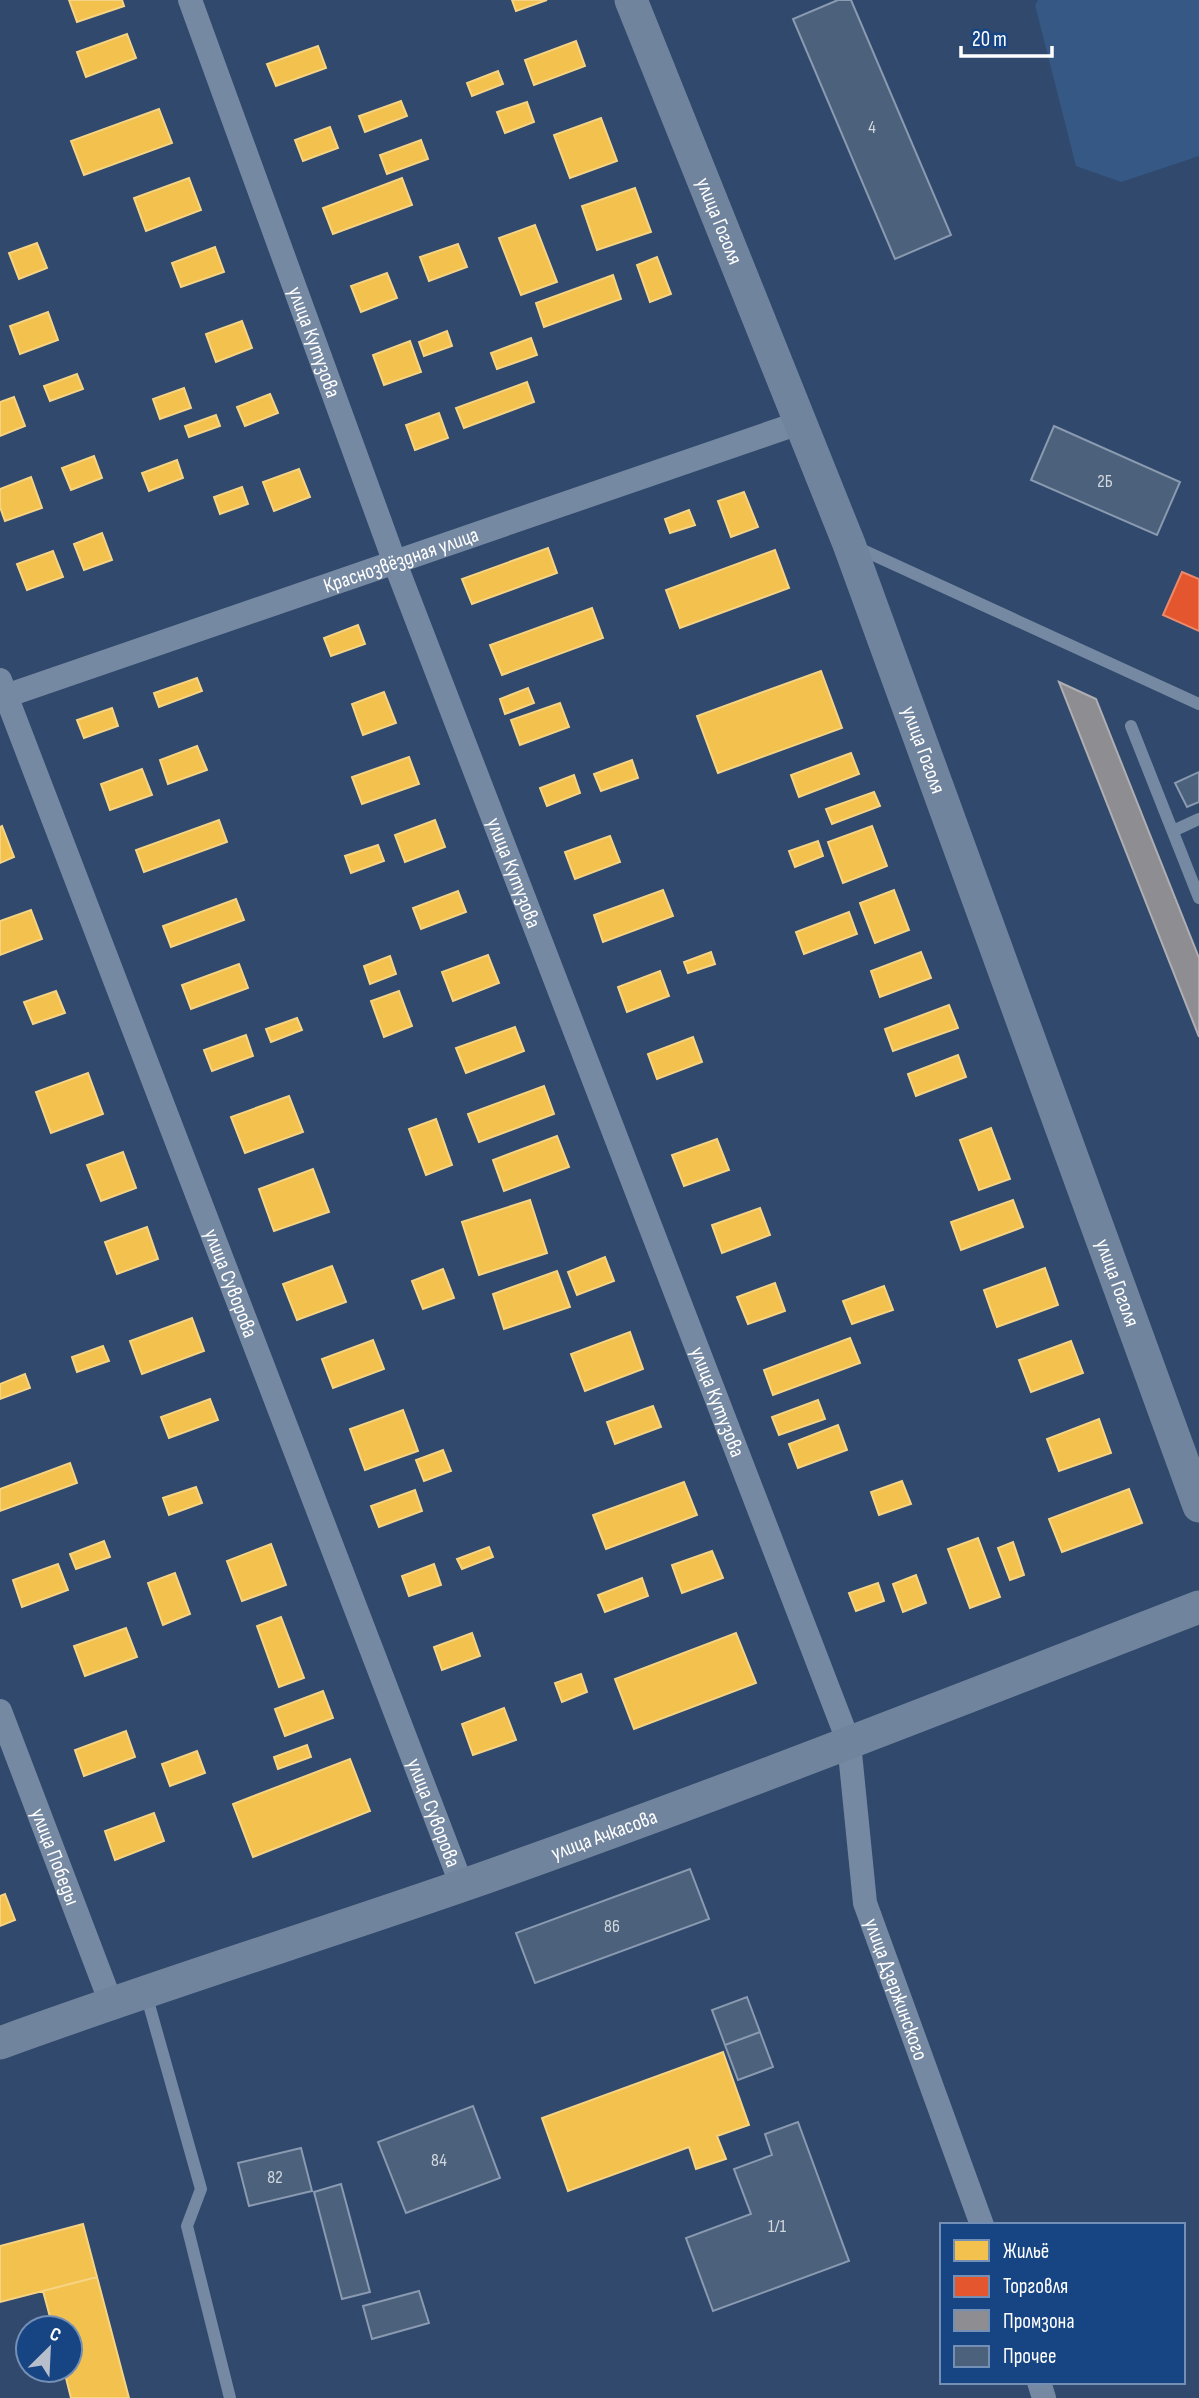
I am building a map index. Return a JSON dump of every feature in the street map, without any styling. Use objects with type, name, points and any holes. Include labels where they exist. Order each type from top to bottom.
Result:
[{"type":"main road","name":"улица Гоголя","points":[[631,0],[849,544],[1199,1506]]},
{"type":"main road","name":"улица Ачкасова","points":[[0,2043],[462,1885],[849,1743],[1199,1606]]},
{"type":"street","name":"улица Кутузова","points":[[190,0],[396,564],[849,1743]]},
{"type":"street","name":"Краснозвёздная улица","points":[[2,691],[396,564],[802,422]]},
{"type":"street","name":"улица Суворова","points":[[2,691],[462,1885]]},
{"type":"street","name":"улица Победы","points":[[0,1711],[111,2003]]},
{"type":"street","name":"улица Дзержинского","points":[[849,1743],[865,1903],[981,2223]]},
{"type":"lane","points":[[849,544],[1199,705]]},
{"type":"lane","points":[[1131,726],[1199,898]]},
{"type":"lane","points":[[1173,831],[1199,820]]},
{"type":"lane","points":[[146,1991],[201,2189],[187,2226],[230,2398]]},
{"type":"water","points":[[1038,0],[1199,0],[1199,156],[1121,182],[1076,166],[1035,5]]},
{"type":"building: Жильё","points":[[69,0],[122,0],[124,6],[77,22]]},
{"type":"building: Жильё","points":[[512,0],[547,0],[516,11]]},
{"type":"building: Жильё","points":[[127,34],[136,58],[86,77],[77,52]]},
{"type":"building: Жильё","points":[[576,41],[585,66],[534,85],[525,60]]},
{"type":"building: Жильё","points":[[318,46],[326,68],[276,86],[267,64]]},
{"type":"building: Жильё","points":[[498,71],[503,84],[472,96],[467,83]]},
{"type":"building: Жильё","points":[[401,101],[407,116],[365,132],[359,116]]},
{"type":"building: Жильё","points":[[527,102],[534,122],[505,133],[497,112]]},
{"type":"building: Жильё","points":[[159,109],[172,143],[84,175],[71,141]]},
{"type":"building: Жильё","points":[[601,118],[617,161],[570,178],[554,135]]},
{"type":"building: Жильё","points":[[330,127],[338,148],[303,161],[295,140]]},
{"type":"building: Жильё","points":[[421,140],[428,159],[387,174],[380,155]]},
{"type":"building: Жильё","points":[[189,178],[201,210],[146,231],[134,198]]},
{"type":"building: Жильё","points":[[402,178],[412,205],[333,234],[323,208]]},
{"type":"building: Жильё","points":[[635,188],[651,232],[597,250],[582,206]]},
{"type":"building: Жильё","points":[[535,225],[557,282],[521,295],[499,238]]},
{"type":"building: Жильё","points":[[37,243],[47,268],[19,279],[9,253]]},
{"type":"building: Жильё","points":[[458,244],[467,267],[429,281],[420,257]]},
{"type":"building: Жильё","points":[[215,247],[224,272],[181,287],[172,263]]},
{"type":"building: Жильё","points":[[657,257],[671,294],[650,302],[637,265]]},
{"type":"building: Жильё","points":[[387,273],[397,298],[361,312],[351,286]]},
{"type":"building: Жильё","points":[[613,275],[621,299],[544,327],[536,303]]},
{"type":"building: Жильё","points":[[48,312],[58,340],[20,354],[10,326]]},
{"type":"building: Жильё","points":[[242,321],[252,348],[216,362],[206,334]]},
{"type":"building: Жильё","points":[[447,331],[452,346],[424,356],[419,342]]},
{"type":"building: Жильё","points":[[531,338],[537,355],[497,369],[491,353]]},
{"type":"building: Жильё","points":[[410,341],[421,372],[384,385],[373,355]]},
{"type":"building: Жильё","points":[[77,374],[83,389],[50,401],[44,386]]},
{"type":"building: Жильё","points":[[527,382],[534,402],[464,428],[456,408]]},
{"type":"building: Жильё","points":[[184,388],[191,408],[160,419],[153,399]]},
{"type":"building: Жильё","points":[[270,394],[278,413],[245,426],[237,407]]},
{"type":"building: Жильё","points":[[14,397],[25,426],[0,436],[0,402]]},
{"type":"building: Жильё","points":[[439,413],[448,438],[415,450],[406,425]]},
{"type":"building: Жильё","points":[[216,415],[220,426],[189,437],[185,426]]},
{"type":"building: Жильё","points":[[94,456],[102,478],[71,490],[62,468]]},
{"type":"building: Жильё","points":[[177,460],[183,478],[149,491],[142,473]]},
{"type":"building: Жильё","points":[[299,469],[310,497],[274,511],[263,482]]},
{"type":"building: Жильё","points":[[31,477],[42,508],[5,521],[0,507],[0,489]]},
{"type":"building: Жильё","points":[[242,487],[248,504],[220,514],[214,497]]},
{"type":"building: Жильё","points":[[744,492],[758,527],[731,537],[718,501]]},
{"type":"building: Жильё","points":[[689,510],[695,525],[670,533],[665,519]]},
{"type":"building: Жильё","points":[[102,533],[112,560],[84,570],[74,544]]},
{"type":"building: Жильё","points":[[548,548],[557,573],[472,604],[462,579]]},
{"type":"building: Жильё","points":[[775,550],[789,588],[680,628],[666,590]]},
{"type":"building: Жильё","points":[[53,551],[63,577],[27,590],[17,564]]},
{"type":"building: Жильё","points":[[592,608],[603,638],[502,675],[490,645]]},
{"type":"building: Жильё","points":[[358,625],[365,644],[331,656],[324,638]]},
{"type":"building: Жильё","points":[[821,671],[842,728],[718,773],[697,716]]},
{"type":"building: Жильё","points":[[197,678],[202,691],[159,707],[154,693]]},
{"type":"building: Жильё","points":[[528,688],[534,703],[505,714],[500,699]]},
{"type":"building: Жильё","points":[[384,692],[396,723],[363,735],[352,704]]},
{"type":"building: Жильё","points":[[560,703],[569,727],[520,745],[511,720]]},
{"type":"building: Жильё","points":[[112,708],[118,726],[84,738],[77,720]]},
{"type":"building: Жильё","points":[[197,746],[207,770],[168,784],[160,760]]},
{"type":"building: Жильё","points":[[851,753],[859,774],[799,797],[791,775]]},
{"type":"building: Жильё","points":[[409,757],[419,784],[362,804],[352,777]]},
{"type":"building: Жильё","points":[[632,760],[638,778],[601,791],[594,774]]},
{"type":"building: Жильё","points":[[142,769],[152,795],[110,810],[101,784]]},
{"type":"building: Жильё","points":[[574,775],[580,793],[547,806],[540,788]]},
{"type":"building: Жильё","points":[[874,792],[880,806],[832,824],[826,809]]},
{"type":"building: Жильё","points":[[219,820],[227,842],[144,872],[136,850]]},
{"type":"building: Жильё","points":[[435,820],[445,847],[405,862],[395,835]]},
{"type":"building: Жильё","points":[[2,826],[14,857],[0,863],[0,827]]},
{"type":"building: Жильё","points":[[872,826],[887,866],[843,883],[828,842]]},
{"type":"building: Жильё","points":[[610,836],[620,862],[575,879],[565,852]]},
{"type":"building: Жильё","points":[[818,841],[823,856],[795,867],[789,851]]},
{"type":"building: Жильё","points":[[378,845],[384,861],[351,873],[345,856]]},
{"type":"building: Жильё","points":[[663,890],[673,916],[603,942],[594,915]]},
{"type":"building: Жильё","points":[[894,890],[909,930],[875,943],[860,903]]},
{"type":"building: Жильё","points":[[458,891],[466,912],[421,929],[413,908]]},
{"type":"building: Жильё","points":[[236,899],[244,920],[171,947],[163,926]]},
{"type":"building: Жильё","points":[[31,910],[42,939],[0,955],[0,921]]},
{"type":"building: Жильё","points":[[849,912],[857,934],[804,954],[796,932]]},
{"type":"building: Жильё","points":[[711,952],[715,964],[688,973],[684,962]]},
{"type":"building: Жильё","points":[[921,952],[931,978],[880,997],[871,971]]},
{"type":"building: Жильё","points":[[488,955],[499,983],[453,1001],[442,972]]},
{"type":"building: Жильё","points":[[390,956],[396,974],[370,984],[364,966]]},
{"type":"building: Жильё","points":[[239,964],[248,988],[191,1009],[182,985]]},
{"type":"building: Жильё","points":[[660,971],[669,996],[627,1012],[618,987]]},
{"type":"building: Жильё","points":[[56,991],[65,1013],[33,1024],[24,1002]]},
{"type":"building: Жильё","points":[[399,991],[412,1026],[384,1037],[371,1001]]},
{"type":"building: Жильё","points":[[949,1005],[958,1028],[893,1051],[885,1029]]},
{"type":"building: Жильё","points":[[297,1018],[302,1030],[271,1042],[266,1029]]},
{"type":"building: Жильё","points":[[515,1027],[524,1051],[466,1073],[456,1048]]},
{"type":"building: Жильё","points":[[246,1035],[253,1056],[212,1071],[204,1050]]},
{"type":"building: Жильё","points":[[693,1037],[702,1062],[657,1079],[648,1054]]},
{"type":"building: Жильё","points":[[958,1055],[966,1077],[916,1096],[908,1074]]},
{"type":"building: Жильё","points":[[88,1073],[103,1114],[51,1133],[36,1092]]},
{"type":"building: Жильё","points":[[544,1086],[554,1114],[479,1142],[468,1114]]},
{"type":"building: Жильё","points":[[289,1096],[303,1132],[245,1153],[231,1117]]},
{"type":"building: Жильё","points":[[436,1119],[452,1165],[426,1175],[409,1129]]},
{"type":"building: Жильё","points":[[991,1128],[1010,1179],[979,1190],[960,1140]]},
{"type":"building: Жильё","points":[[557,1136],[569,1167],[504,1191],[493,1160]]},
{"type":"building: Жильё","points":[[717,1139],[729,1170],[684,1186],[672,1155]]},
{"type":"building: Жильё","points":[[123,1152],[136,1188],[101,1201],[87,1165]]},
{"type":"building: Жильё","points":[[313,1169],[329,1212],[274,1231],[259,1189]]},
{"type":"building: Жильё","points":[[530,1200],[547,1253],[479,1275],[462,1222]]},
{"type":"building: Жильё","points":[[1013,1200],[1023,1227],[961,1250],[951,1222]]},
{"type":"building: Жильё","points":[[760,1208],[770,1235],[722,1253],[712,1225]]},
{"type":"building: Жильё","points":[[147,1227],[158,1259],[117,1274],[105,1242]]},
{"type":"building: Жильё","points":[[605,1257],[614,1281],[577,1295],[568,1272]]},
{"type":"building: Жильё","points":[[332,1266],[346,1302],[297,1320],[283,1284]]},
{"type":"building: Жильё","points":[[1045,1268],[1058,1305],[997,1327],[984,1290]]},
{"type":"building: Жильё","points":[[443,1269],[454,1298],[423,1309],[412,1281]]},
{"type":"building: Жильё","points":[[557,1271],[570,1307],[504,1329],[493,1294]]},
{"type":"building: Жильё","points":[[775,1283],[785,1311],[748,1324],[737,1297]]},
{"type":"building: Жильё","points":[[884,1286],[893,1310],[852,1324],[843,1301]]},
{"type":"building: Жильё","points":[[192,1318],[204,1351],[142,1374],[130,1341]]},
{"type":"building: Жильё","points":[[630,1332],[643,1369],[585,1391],[571,1354]]},
{"type":"building: Жильё","points":[[850,1338],[860,1363],[773,1395],[764,1370]]},
{"type":"building: Жильё","points":[[373,1340],[384,1369],[333,1388],[322,1359]]},
{"type":"building: Жильё","points":[[1071,1341],[1083,1373],[1031,1392],[1019,1360]]},
{"type":"building: Жильё","points":[[103,1346],[109,1361],[77,1372],[72,1357]]},
{"type":"building: Жильё","points":[[25,1374],[30,1388],[0,1399],[0,1384]]},
{"type":"building: Жильё","points":[[210,1399],[218,1420],[169,1438],[161,1417]]},
{"type":"building: Жильё","points":[[818,1400],[825,1419],[779,1435],[772,1417]]},
{"type":"building: Жильё","points":[[653,1406],[661,1427],[615,1444],[607,1422]]},
{"type":"building: Жильё","points":[[403,1410],[418,1451],[365,1470],[350,1429]]},
{"type":"building: Жильё","points":[[1099,1419],[1111,1453],[1059,1471],[1047,1439]]},
{"type":"building: Жильё","points":[[838,1425],[847,1450],[798,1468],[789,1444]]},
{"type":"building: Жильё","points":[[443,1450],[451,1471],[424,1481],[416,1460]]},
{"type":"building: Жильё","points":[[70,1463],[77,1483],[0,1511],[0,1489]]},
{"type":"building: Жильё","points":[[902,1481],[911,1504],[879,1515],[871,1492]]},
{"type":"building: Жильё","points":[[684,1482],[697,1515],[606,1549],[593,1515]]},
{"type":"building: Жильё","points":[[196,1487],[202,1503],[169,1515],[163,1498]]},
{"type":"building: Жильё","points":[[1129,1489],[1142,1523],[1062,1552],[1049,1519]]},
{"type":"building: Жильё","points":[[415,1490],[422,1511],[379,1527],[371,1506]]},
{"type":"building: Жильё","points":[[978,1538],[1000,1597],[970,1608],[948,1549]]},
{"type":"building: Жильё","points":[[104,1541],[110,1557],[76,1569],[70,1554]]},
{"type":"building: Жильё","points":[[1013,1542],[1024,1575],[1010,1580],[998,1548]]},
{"type":"building: Жильё","points":[[271,1544],[286,1585],[242,1601],[227,1561]]},
{"type":"building: Жильё","points":[[489,1547],[493,1557],[462,1569],[457,1559]]},
{"type":"building: Жильё","points":[[712,1551],[723,1578],[682,1593],[672,1565]]},
{"type":"building: Жильё","points":[[58,1564],[68,1590],[22,1607],[13,1580]]},
{"type":"building: Жильё","points":[[434,1564],[441,1585],[409,1596],[402,1576]]},
{"type":"building: Жильё","points":[[175,1573],[190,1614],[163,1625],[148,1583]]},
{"type":"building: Жильё","points":[[916,1575],[926,1603],[903,1612],[893,1584]]},
{"type":"building: Жильё","points":[[642,1578],[648,1596],[605,1612],[598,1595]]},
{"type":"building: Жильё","points":[[878,1583],[884,1601],[856,1611],[849,1593]]},
{"type":"building: Жильё","points":[[281,1617],[304,1678],[279,1687],[257,1626]]},
{"type":"building: Жильё","points":[[126,1628],[137,1657],[85,1676],[74,1646]]},
{"type":"building: Жильё","points":[[472,1633],[480,1656],[442,1670],[434,1647]]},
{"type":"building: Жильё","points":[[736,1633],[756,1683],[634,1729],[615,1679]]},
{"type":"building: Жильё","points":[[581,1674],[587,1692],[562,1702],[555,1683]]},
{"type":"building: Жильё","points":[[323,1691],[333,1718],[285,1736],[275,1709]]},
{"type":"building: Жильё","points":[[504,1708],[516,1740],[473,1755],[462,1724]]},
{"type":"building: Жильё","points":[[126,1731],[135,1757],[84,1776],[75,1750]]},
{"type":"building: Жильё","points":[[307,1745],[311,1757],[278,1769],[274,1757]]},
{"type":"building: Жильё","points":[[197,1751],[205,1773],[170,1786],[162,1764]]},
{"type":"building: Жильё","points":[[350,1759],[370,1811],[253,1857],[233,1804]]},
{"type":"building: Жильё","points":[[154,1813],[164,1841],[115,1860],[105,1831]]},
{"type":"building: Жильё","points":[[5,1894],[15,1920],[0,1926],[0,1896]]},
{"type":"building: Жильё","points":[[723,2052],[749,2125],[717,2136],[726,2159],[696,2169],[689,2147],[568,2191],[542,2118]]},
{"type":"building: Жильё","points":[[83,2224],[97,2277],[0,2302],[0,2246]]},
{"type":"building: Жильё","points":[[97,2277],[129,2398],[71,2398],[68,2384],[84,2384],[84,2314],[49,2314],[43,2291]]},
{"type":"building: Торговля","points":[[1182,572],[1199,579],[1199,631],[1163,615]]},
{"type":"building: Промзона","points":[[1059,682],[1096,699],[1199,958],[1199,1037]]},
{"type":"building: Прочее","points":[[838,0],[851,0],[951,235],[895,259],[793,19]]},
{"type":"building: Прочее","points":[[1054,426],[1180,482],[1157,535],[1031,480]]},
{"type":"building: Прочее","points":[[1199,772],[1199,802],[1187,807],[1175,783]]},
{"type":"building: Прочее","points":[[690,1869],[709,1919],[535,1983],[516,1933]]},
{"type":"building: Прочее","points":[[747,1997],[760,2032],[725,2045],[712,2010]]},
{"type":"building: Прочее","points":[[760,2032],[773,2067],[738,2080],[725,2045]]},
{"type":"building: Прочее","points":[[473,2106],[500,2178],[406,2213],[378,2142]]},
{"type":"building: Прочее","points":[[798,2122],[849,2261],[713,2311],[686,2238],[751,2214],[734,2169],[772,2155],[765,2134]]},
{"type":"building: Прочее","points":[[301,2148],[312,2191],[249,2206],[238,2163]]},
{"type":"building: Прочее","points":[[341,2184],[370,2292],[342,2299],[314,2192]]},
{"type":"building: Прочее","points":[[419,2291],[429,2323],[372,2339],[363,2306]]}]
